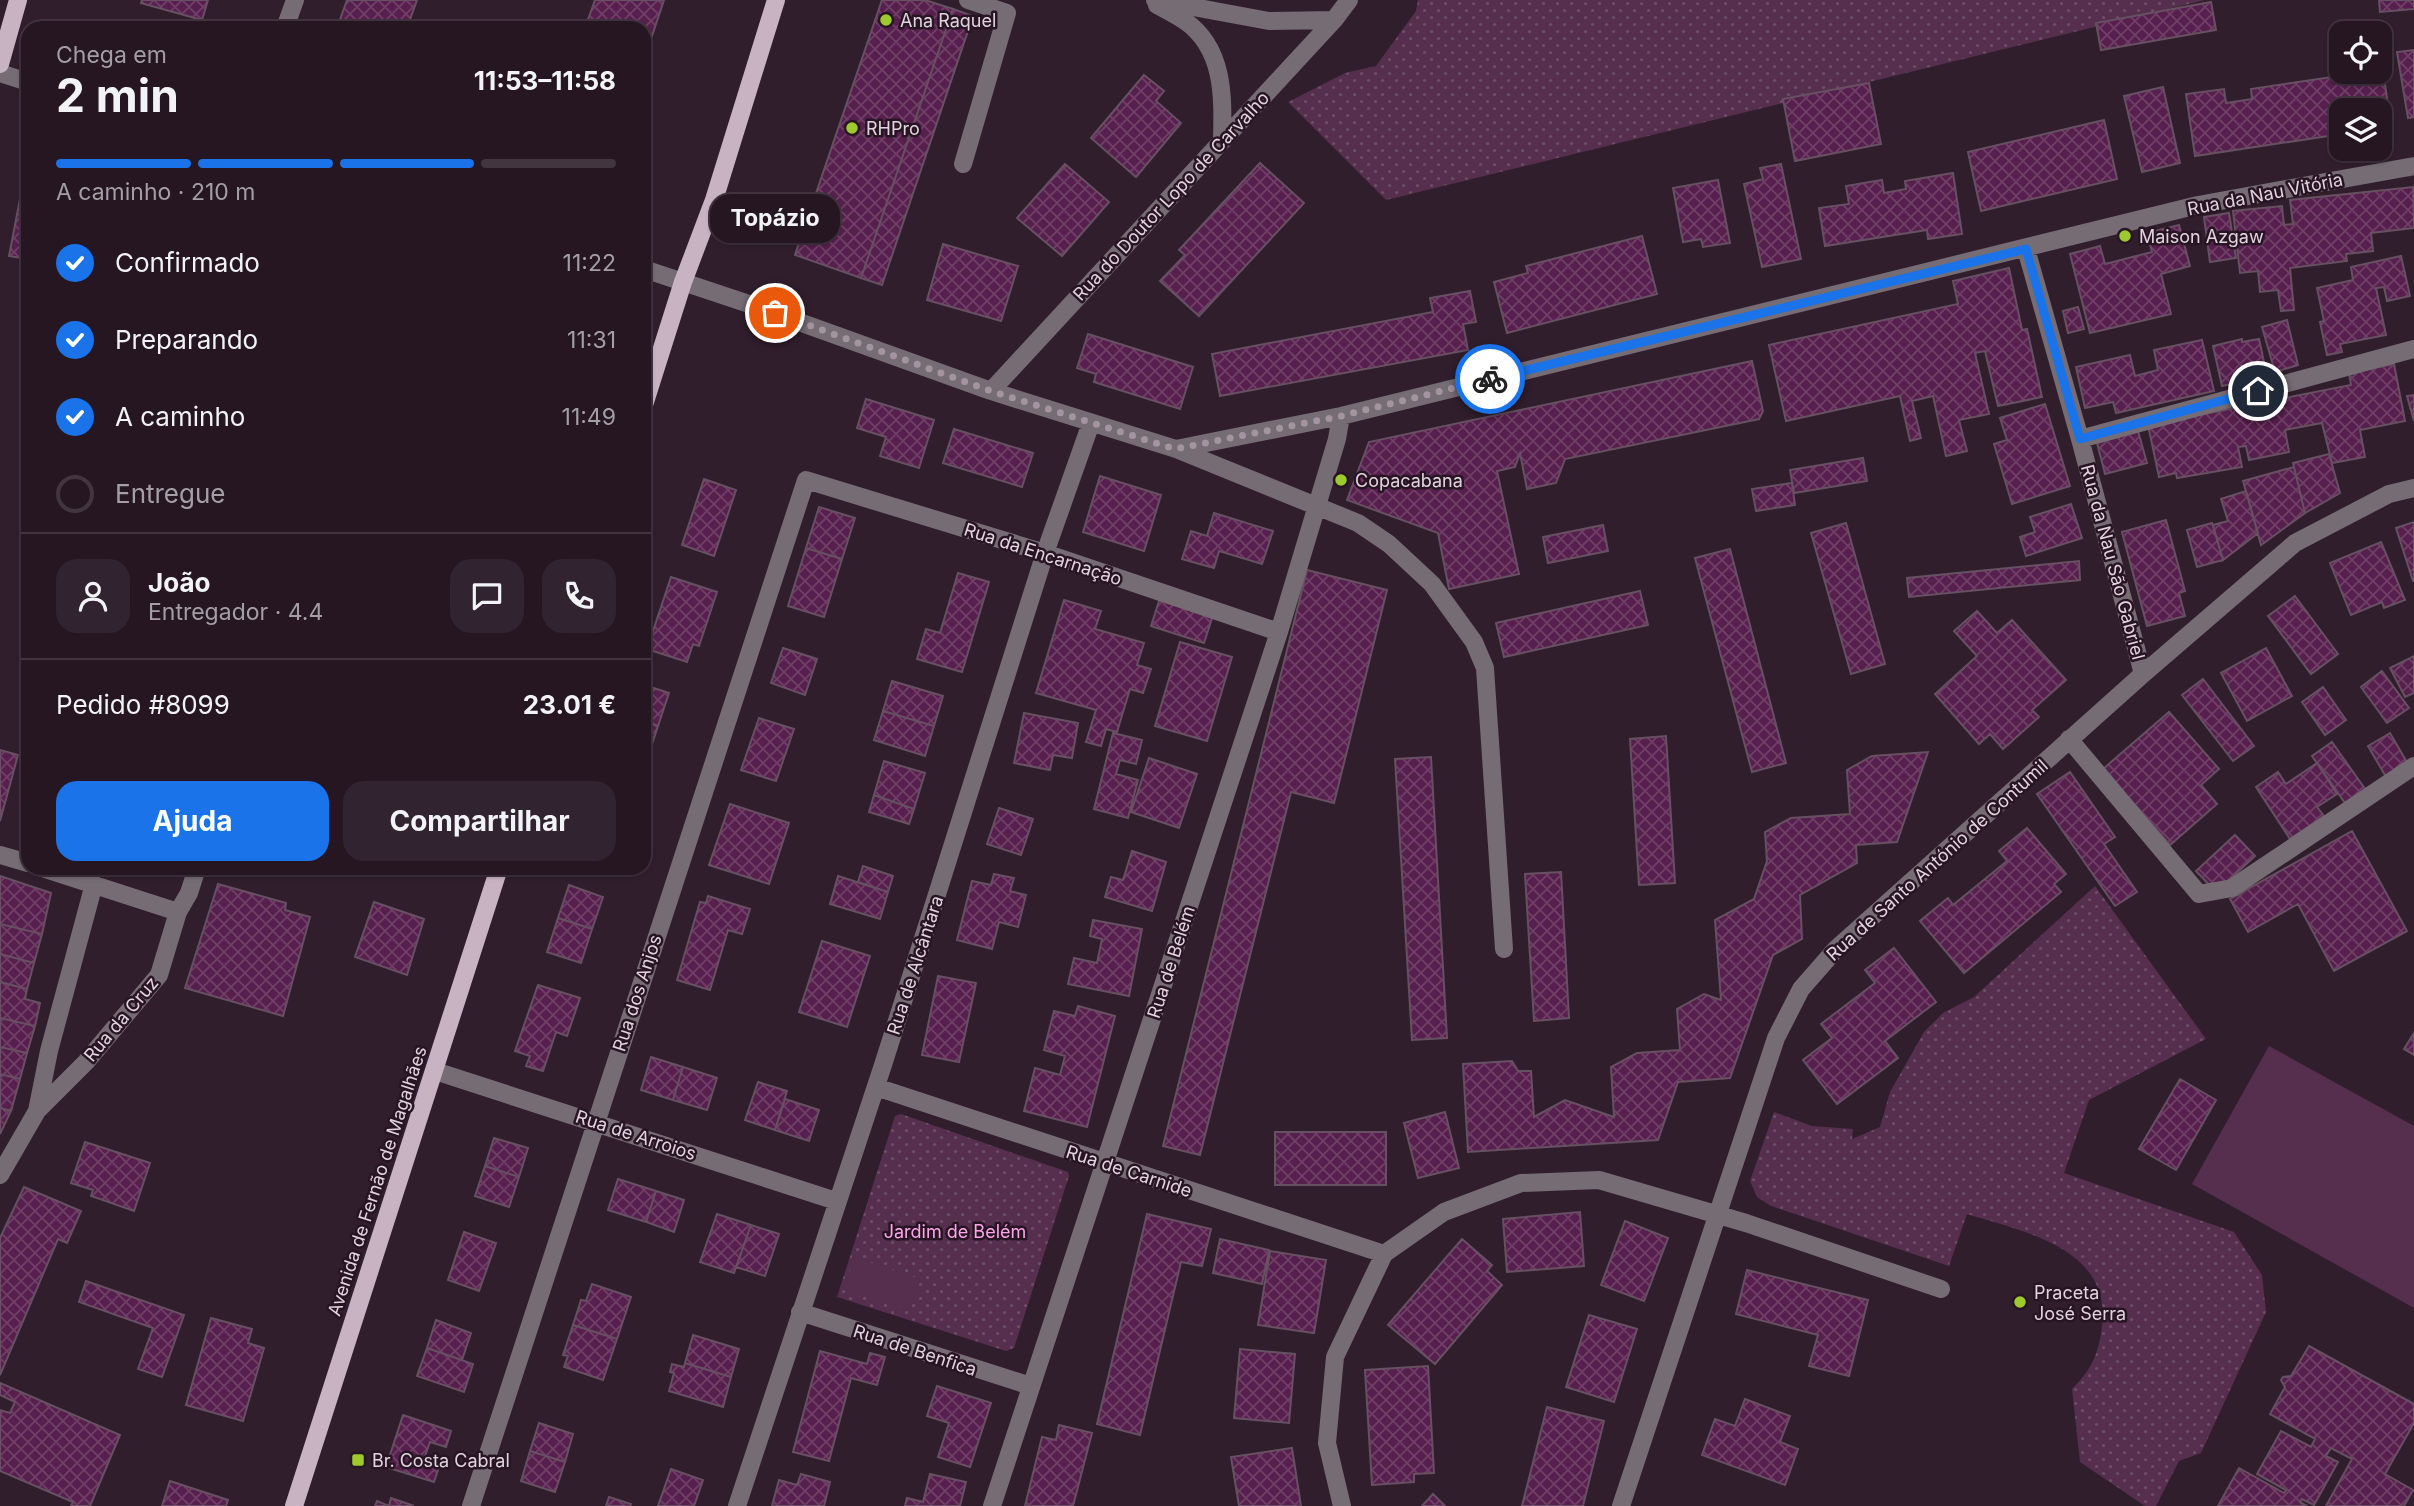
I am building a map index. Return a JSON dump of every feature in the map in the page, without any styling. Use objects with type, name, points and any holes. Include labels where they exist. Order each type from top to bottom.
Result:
[{"type":"main road","points":[[0,64],[18,0]]},
{"type":"main road","points":[[651,382],[682,282],[714,200],[776,0]]},
{"type":"main road","name":"Avenida de Fernão de Magalhães","points":[[294,1506],[497,875]]},
{"type":"street","points":[[288,21],[295,0]]},
{"type":"street","points":[[963,164],[1007,13],[968,0]]},
{"type":"street","points":[[1148,0],[1187,23],[1209,46],[1223,90],[1222,141]]},
{"type":"street","points":[[1156,0],[1232,8],[1269,21],[1334,20]]},
{"type":"street","name":"Rua do Doutor Lopo de Carvalho","points":[[991,391],[1334,20],[1349,0]]},
{"type":"street","points":[[0,73],[21,80]]},
{"type":"street","name":"Rua da Nau Vitória","points":[[1175,449],[1341,416],[2198,205],[2414,166]]},
{"type":"street","name":"Rua da Nau São Gabriel","points":[[2026,249],[2143,674]]},
{"type":"street","points":[[651,271],[991,391],[1175,449],[1358,523],[1389,544],[1432,584],[1475,642],[1485,668],[1504,949]]},
{"type":"street","points":[[2080,439],[2414,349]]},
{"type":"street","name":"Rua de Belém","points":[[992,1506],[1279,632],[1338,439],[1341,416]]},
{"type":"street","name":"Rua de Alcântara","points":[[737,1506],[876,1087],[1045,553],[1091,423]]},
{"type":"street","name":"Rua da Encarnação","points":[[806,480],[1045,553],[1279,632]]},
{"type":"street","name":"Rua dos Anjos","points":[[471,1506],[806,480]]},
{"type":"street","name":"Rua de Santo António de Contumil","points":[[1621,1506],[1776,1038],[1801,989],[1836,949],[2295,542],[2389,494],[2414,488]]},
{"type":"street","points":[[2069,740],[2199,894],[2232,888],[2414,766]]},
{"type":"street","points":[[0,855],[21,861]]},
{"type":"street","points":[[65,875],[178,912]]},
{"type":"street","name":"Rua da Cruz","points":[[0,1175],[37,1111],[86,1062],[159,975],[178,912],[190,893],[195,875]]},
{"type":"street","name":"Rua da Cruz","points":[[37,1111],[49,1051],[94,884]]},
{"type":"street","name":"Rua de Arroios","points":[[435,1071],[836,1201]]},
{"type":"street","name":"Rua de Carnide","points":[[876,1087],[1384,1254]]},
{"type":"street","points":[[1342,1506],[1327,1443],[1335,1357],[1384,1254],[1444,1212],[1521,1183],[1599,1180],[1717,1215],[1941,1289]]},
{"type":"street","name":"Rua de Benfica","points":[[800,1312],[1031,1386]]},
{"type":"green space","points":[[1418,0],[2205,0],[1386,200],[1288,102],[1345,73],[1376,66],[1416,11]]},
{"type":"green space","points":[[2095,886],[2206,1039],[2089,1100],[2064,1173],[2234,1232],[2262,1275],[2266,1312],[2201,1453],[2179,1461],[2156,1506],[2145,1506],[2080,1462],[2072,1389],[2093,1361],[2102,1327],[2101,1300],[2093,1279],[2079,1261],[2038,1237],[1967,1214],[1949,1266],[1771,1206],[1757,1197],[1750,1181],[1774,1112],[1812,1126],[1853,1129],[1852,1139],[1880,1127],[1890,1092],[1924,1032],[1943,1013],[1974,997]]},
{"type":"green space","points":[[2269,1046],[2414,1126],[2414,1308],[2192,1184]]},
{"type":"green space","name":"Jardim de Belém","points":[[901,1114],[1068,1172],[1069,1176],[1014,1348],[1006,1351],[837,1297],[895,1116]]},
{"type":"green space","points":[[854,1257],[920,1279],[910,1310],[844,1289]]},
{"type":"building","points":[[142,0],[208,0],[202,20],[141,3]]},
{"type":"building","points":[[347,0],[417,0],[410,21],[340,21]]},
{"type":"building","points":[[595,0],[664,0],[651,39],[651,21],[588,21]]},
{"type":"building","points":[[882,0],[925,0],[953,9],[861,278],[795,255]]},
{"type":"building","points":[[2379,0],[2414,0],[2414,9],[2380,12]]},
{"type":"building","points":[[2211,2],[2216,30],[2101,50],[2096,23]]},
{"type":"building","points":[[953,9],[973,16],[882,285],[861,278]]},
{"type":"building","points":[[2414,50],[2414,117],[2408,118],[2397,52]]},
{"type":"building","points":[[1144,75],[1164,91],[1156,101],[1181,123],[1136,177],[1091,138]]},
{"type":"building","points":[[2329,78],[2329,84],[2385,84],[2387,98],[2329,98],[2329,136],[2195,156],[2186,94],[2224,89],[2226,103],[2252,99],[2251,89]]},
{"type":"building","points":[[1869,83],[1881,144],[1795,161],[1783,99]]},
{"type":"building","points":[[2163,87],[2180,163],[2142,172],[2124,96]]},
{"type":"building","points":[[2104,120],[2117,179],[1981,211],[1968,152]]},
{"type":"building","points":[[1260,163],[1304,203],[1199,316],[1160,281],[1185,255],[1179,250]]},
{"type":"building","points":[[1065,164],[1109,202],[1062,256],[1017,218]]},
{"type":"building","points":[[1781,164],[1801,259],[1762,267],[1744,184],[1763,179],[1760,168]]},
{"type":"building","points":[[1953,173],[1962,234],[1928,239],[1927,230],[1825,246],[1819,208],[1849,204],[1846,186],[1882,180],[1884,193],[1906,189],[1905,181]]},
{"type":"building","points":[[1718,180],[1730,243],[1703,247],[1701,239],[1683,242],[1673,188]]},
{"type":"building","points":[[2413,187],[2414,228],[2371,233],[2373,251],[2346,254],[2347,261],[2290,268],[2294,310],[2281,311],[2278,290],[2260,292],[2258,271],[2240,273],[2233,211],[2282,206],[2284,225],[2293,224],[2290,200]]},
{"type":"building","points":[[21,194],[21,258],[9,256]]},
{"type":"building","points":[[2229,213],[2236,258],[2210,262],[2204,217]]},
{"type":"building","points":[[2179,225],[2190,266],[2161,274],[2171,314],[2090,333],[2070,254],[2100,246],[2105,264],[2152,252],[2147,233]]},
{"type":"building","points":[[1642,236],[1657,294],[1507,333],[1494,282],[1528,273],[1526,266]]},
{"type":"building","points":[[943,244],[1018,266],[1001,321],[927,300]]},
{"type":"building","points":[[2401,256],[2410,296],[2387,301],[2384,287],[2376,288],[2386,335],[2340,344],[2342,352],[2327,355],[2317,288],[2353,280],[2351,267]]},
{"type":"building","points":[[2009,268],[2022,330],[2027,329],[2042,397],[1998,406],[1985,351],[1975,353],[1989,414],[1959,420],[1967,451],[1946,456],[1933,396],[1912,401],[1921,438],[1910,441],[1900,396],[1786,421],[1769,345],[1958,304],[1953,281]]},
{"type":"building","points":[[1470,291],[1476,322],[1463,324],[1468,350],[1220,396],[1212,354],[1433,312],[1430,298]]},
{"type":"building","points":[[2078,307],[2084,329],[2068,333],[2063,311]]},
{"type":"building","points":[[2287,320],[2298,365],[2275,372],[2262,327]]},
{"type":"building","points":[[1088,334],[1193,367],[1180,409],[1094,382],[1096,374],[1077,368]]},
{"type":"building","points":[[2242,339],[2242,342],[2259,339],[2267,376],[2222,386],[2213,346]]},
{"type":"building","points":[[2202,340],[2214,391],[2116,413],[2113,402],[2085,408],[2076,367],[2130,355],[2135,376],[2158,370],[2154,350]]},
{"type":"building","points":[[1752,361],[1763,411],[1759,419],[1565,459],[1556,483],[1527,489],[1520,453],[1515,467],[1497,471],[1519,574],[1449,589],[1438,533],[1347,500],[1369,442]]},
{"type":"building","points":[[2394,364],[2405,421],[2360,430],[2365,457],[2332,463],[2322,423],[2285,430],[2289,452],[2249,460],[2246,446],[2238,447],[2242,467],[2177,478],[2176,473],[2159,477],[2148,425],[2351,385],[2349,373]]},
{"type":"building","points":[[2414,395],[2414,421],[2407,396]]},
{"type":"building","points":[[866,399],[934,420],[919,468],[880,456],[886,437],[857,428]]},
{"type":"building","points":[[2045,404],[2070,486],[2012,504],[1994,444],[2007,440],[2000,418]]},
{"type":"building","points":[[954,429],[1033,453],[1022,487],[943,463]]},
{"type":"building","points":[[2138,431],[2147,463],[2105,474],[2097,443]]},
{"type":"building","points":[[2329,454],[2340,493],[2305,513],[2293,463]]},
{"type":"building","points":[[1863,458],[1867,481],[1794,493],[1790,470]]},
{"type":"building","points":[[2294,467],[2305,513],[2261,545],[2243,481]]},
{"type":"building","points":[[1100,476],[1161,495],[1144,551],[1083,532]]},
{"type":"building","points":[[704,479],[736,490],[714,556],[682,545]]},
{"type":"building","points":[[1792,483],[1795,505],[1756,511],[1752,489]]},
{"type":"building","points":[[2246,491],[2258,533],[2223,560],[2213,525],[2228,521],[2221,499]]},
{"type":"building","points":[[2071,504],[2082,538],[2026,556],[2020,537],[2035,532],[2030,517]]},
{"type":"building","points":[[819,507],[855,518],[842,559],[806,548]]},
{"type":"building","points":[[1214,513],[1273,531],[1262,564],[1219,551],[1214,568],[1182,559],[1191,531],[1207,536]]},
{"type":"building","points":[[2166,520],[2185,591],[2179,593],[2185,616],[2147,626],[2122,532]]},
{"type":"building","points":[[2414,522],[2414,581],[2413,581],[2396,528]]},
{"type":"building","points":[[1846,523],[1885,664],[1851,674],[1811,533]]},
{"type":"building","points":[[2212,523],[2223,560],[2197,567],[2187,530]]},
{"type":"building","points":[[1603,525],[1608,551],[1548,563],[1543,537]]},
{"type":"building","points":[[2381,542],[2405,600],[2384,608],[2382,602],[2351,615],[2330,563]]},
{"type":"building","points":[[806,548],[842,559],[824,617],[788,606]]},
{"type":"building","points":[[1730,549],[1786,763],[1752,772],[1695,558]]},
{"type":"building","points":[[2079,561],[2080,580],[1909,597],[1907,578]]},
{"type":"building","points":[[1307,570],[1387,590],[1334,803],[1291,792],[1200,1155],[1163,1146]]},
{"type":"building","points":[[958,573],[989,582],[962,672],[917,659],[926,629],[940,633]]},
{"type":"building","points":[[671,577],[717,592],[699,646],[693,644],[687,662],[651,650],[651,637]]},
{"type":"building","points":[[1640,591],[1648,625],[1504,657],[1496,623]]},
{"type":"building","points":[[2295,596],[2338,654],[2311,674],[2268,616]]},
{"type":"building","points":[[1160,598],[1213,615],[1204,643],[1151,626]]},
{"type":"building","points":[[1064,600],[1101,611],[1095,629],[1144,643],[1137,665],[1151,669],[1143,693],[1130,689],[1117,732],[1106,729],[1101,746],[1086,742],[1096,710],[1036,693]]},
{"type":"building","points":[[1977,611],[1997,633],[2012,620],[2066,680],[2032,710],[2039,717],[2003,749],[1990,734],[1979,744],[1935,694],[1977,656],[1954,631]]},
{"type":"building","points":[[1180,642],[1232,657],[1207,741],[1155,726]]},
{"type":"building","points":[[783,648],[817,659],[805,695],[771,683]]},
{"type":"building","points":[[2266,648],[2292,696],[2247,721],[2221,673]]},
{"type":"building","points":[[2414,656],[2414,693],[2405,697],[2390,668]]},
{"type":"building","points":[[2382,671],[2409,708],[2387,723],[2361,687]]},
{"type":"building","points":[[2203,679],[2254,746],[2233,761],[2182,695]]},
{"type":"building","points":[[892,681],[943,696],[934,726],[883,711]]},
{"type":"building","points":[[651,687],[669,693],[658,726],[651,724]]},
{"type":"building","points":[[2323,687],[2346,720],[2325,735],[2302,702]]},
{"type":"building","points":[[883,711],[934,726],[925,756],[874,740]]},
{"type":"building","points":[[2169,712],[2219,769],[2201,785],[2217,804],[2170,845],[2103,769]]},
{"type":"building","points":[[1024,713],[1078,723],[1072,758],[1053,755],[1050,770],[1014,763]]},
{"type":"building","points":[[759,718],[794,729],[776,781],[741,770]]},
{"type":"building","points":[[651,724],[658,726],[651,747]]},
{"type":"building","points":[[1113,733],[1142,740],[1136,764],[1120,760],[1116,774],[1138,780],[1128,818],[1094,809]]},
{"type":"building","points":[[2390,733],[2408,764],[2386,777],[2368,746]]},
{"type":"building","points":[[1666,736],[1675,883],[1639,885],[1630,739]]},
{"type":"building","points":[[2332,742],[2370,796],[2350,810],[2312,756]]},
{"type":"building","points":[[0,750],[18,755],[0,821]]},
{"type":"building","points":[[1928,752],[1897,842],[1856,845],[1857,863],[1800,895],[1802,939],[1773,955],[1730,1078],[1678,1082],[1658,1140],[1468,1152],[1463,1064],[1512,1061],[1518,1071],[1531,1071],[1534,1117],[1565,1100],[1614,1117],[1611,1067],[1637,1053],[1680,1050],[1677,1009],[1704,994],[1721,1000],[1715,920],[1754,899],[1767,861],[1765,832],[1791,818],[1850,814],[1847,770],[1872,756]]},
{"type":"building","points":[[1431,757],[1447,1038],[1412,1040],[1395,759]]},
{"type":"building","points":[[1149,758],[1197,774],[1179,828],[1131,812]]},
{"type":"building","points":[[884,761],[925,773],[914,809],[874,795]]},
{"type":"building","points":[[2317,763],[2337,794],[2317,807],[2324,816],[2290,839],[2256,787],[2278,772],[2286,784]]},
{"type":"building","points":[[2070,772],[2115,837],[2104,844],[2137,892],[2115,906],[2037,794]]},
{"type":"building","points":[[874,795],[914,809],[909,824],[869,812]]},
{"type":"building","points":[[730,804],[789,823],[769,884],[709,865]]},
{"type":"building","points":[[999,808],[1033,819],[1021,855],[987,844]]},
{"type":"building","points":[[2027,828],[2066,874],[2054,884],[2061,892],[1964,973],[1920,921],[1948,898],[1953,905],[2007,861],[1999,851]]},
{"type":"building","points":[[2352,831],[2407,931],[2334,971],[2298,904],[2248,932],[2230,899]]},
{"type":"building","points":[[2235,835],[2255,856],[2216,892],[2196,871]]},
{"type":"building","points":[[1132,851],[1166,862],[1152,911],[1105,897],[1111,877],[1123,880]]},
{"type":"building","points":[[863,866],[893,876],[888,892],[858,882]]},
{"type":"building","points":[[1561,872],[1569,1018],[1534,1021],[1525,874]]},
{"type":"building","points":[[994,874],[1014,878],[1010,891],[1026,895],[1018,927],[999,922],[992,949],[957,940],[972,881],[991,885]]},
{"type":"building","points":[[0,876],[51,893],[42,934],[0,924]]},
{"type":"building","points":[[838,876],[888,892],[880,919],[830,904]]},
{"type":"building","points":[[218,884],[286,903],[285,910],[310,917],[283,1016],[185,988]]},
{"type":"building","points":[[569,885],[603,897],[592,929],[558,918]]},
{"type":"building","points":[[708,896],[750,909],[742,934],[728,930],[710,990],[677,980],[700,902],[706,903]]},
{"type":"building","points":[[374,902],[424,919],[407,975],[355,957]]},
{"type":"building","points":[[558,918],[592,929],[581,963],[547,952]]},
{"type":"building","points":[[1093,920],[1142,929],[1129,996],[1068,984],[1074,958],[1097,963],[1102,939],[1090,936]]},
{"type":"building","points":[[0,924],[42,934],[34,963],[0,954]]},
{"type":"building","points":[[822,941],[870,956],[847,1027],[799,1012]]},
{"type":"building","points":[[1894,948],[1936,1002],[1885,1041],[1898,1058],[1837,1104],[1803,1060],[1832,1038],[1821,1024],[1875,983],[1865,970]]},
{"type":"building","points":[[0,954],[34,963],[27,989],[0,982]]},
{"type":"building","points":[[938,976],[976,983],[959,1062],[922,1055]]},
{"type":"building","points":[[0,982],[27,989],[25,999],[40,1003],[35,1026],[0,1018]]},
{"type":"building","points":[[538,985],[580,998],[567,1036],[556,1032],[543,1071],[526,1066],[530,1056],[515,1051]]},
{"type":"building","points":[[1078,1006],[1115,1016],[1087,1127],[1024,1111],[1035,1068],[1060,1075],[1065,1056],[1044,1050],[1054,1011],[1075,1016]]},
{"type":"building","points":[[0,1018],[35,1026],[27,1053],[0,1047]]},
{"type":"building","points":[[2414,1033],[2414,1055],[2404,1049]]},
{"type":"building","points":[[0,1047],[27,1053],[20,1079],[0,1074]]},
{"type":"building","points":[[651,1057],[683,1067],[673,1100],[641,1090]]},
{"type":"building","points":[[683,1067],[717,1078],[707,1110],[673,1100]]},
{"type":"building","points":[[0,1074],[20,1079],[11,1111],[0,1108]]},
{"type":"building","points":[[2180,1079],[2216,1100],[2176,1170],[2139,1149]]},
{"type":"building","points":[[758,1082],[787,1091],[775,1130],[745,1120]]},
{"type":"building","points":[[785,1099],[819,1110],[809,1141],[775,1130]]},
{"type":"building","points":[[0,1108],[11,1111],[0,1134]]},
{"type":"building","points":[[1445,1112],[1459,1168],[1418,1178],[1404,1123]]},
{"type":"building","points":[[1275,1132],[1386,1132],[1386,1185],[1275,1185]]},
{"type":"building","points":[[494,1138],[528,1148],[519,1177],[485,1166]]},
{"type":"building","points":[[85,1142],[150,1163],[134,1211],[91,1196],[93,1190],[71,1183]]},
{"type":"building","points":[[485,1166],[519,1177],[509,1207],[475,1196]]},
{"type":"building","points":[[618,1179],[656,1191],[646,1222],[608,1210]]},
{"type":"building","points":[[24,1187],[81,1211],[67,1243],[58,1239],[0,1375],[0,1238]]},
{"type":"building","points":[[656,1191],[684,1200],[674,1232],[646,1222]]},
{"type":"building","points":[[1580,1212],[1584,1266],[1507,1272],[1503,1219]]},
{"type":"building","points":[[717,1214],[751,1225],[734,1273],[700,1262]]},
{"type":"building","points":[[1147,1214],[1211,1229],[1202,1266],[1181,1262],[1140,1435],[1097,1424]]},
{"type":"building","points":[[1625,1221],[1668,1238],[1644,1301],[1601,1285]]},
{"type":"building","points":[[751,1225],[779,1234],[765,1276],[736,1267]]},
{"type":"building","points":[[464,1232],[496,1243],[479,1291],[448,1280]]},
{"type":"building","points":[[1220,1239],[1269,1250],[1262,1284],[1213,1273]]},
{"type":"building","points":[[1462,1239],[1492,1265],[1487,1271],[1502,1285],[1435,1364],[1388,1325]]},
{"type":"building","points":[[1270,1251],[1326,1260],[1314,1333],[1258,1325]]},
{"type":"building","points":[[1747,1270],[1868,1300],[1849,1376],[1809,1366],[1818,1335],[1736,1314]]},
{"type":"building","points":[[86,1281],[184,1315],[162,1377],[138,1369],[153,1328],[79,1302]]},
{"type":"building","points":[[592,1284],[631,1297],[617,1339],[573,1325],[581,1300],[586,1301]]},
{"type":"building","points":[[1589,1315],[1637,1329],[1614,1402],[1566,1387]]},
{"type":"building","points":[[211,1318],[252,1329],[248,1343],[264,1348],[243,1421],[186,1405]]},
{"type":"building","points":[[436,1320],[471,1333],[462,1360],[427,1348]]},
{"type":"building","points":[[573,1325],[617,1339],[603,1380],[564,1367],[568,1356],[563,1355]]},
{"type":"building","points":[[693,1335],[739,1349],[731,1377],[685,1363]]},
{"type":"building","points":[[2309,1346],[2414,1404],[2414,1423],[2385,1474],[2413,1490],[2404,1506],[2326,1506],[2352,1459],[2331,1448],[2326,1456],[2338,1462],[2314,1505],[2302,1499],[2300,1502],[2307,1506],[2218,1506],[2239,1468],[2284,1493],[2286,1490],[2257,1474],[2281,1431],[2311,1447],[2315,1439],[2270,1414],[2285,1387],[2281,1380],[2291,1376]]},
{"type":"building","points":[[427,1348],[473,1364],[464,1392],[417,1376]]},
{"type":"building","points":[[1240,1349],[1295,1354],[1289,1423],[1234,1418]]},
{"type":"building","points":[[820,1351],[867,1364],[870,1353],[885,1357],[877,1385],[851,1378],[829,1461],[793,1452]]},
{"type":"building","points":[[685,1363],[731,1377],[723,1407],[669,1391],[674,1373],[670,1372],[672,1364],[684,1367]]},
{"type":"building","points":[[1428,1366],[1434,1473],[1414,1474],[1414,1482],[1372,1485],[1365,1370]]},
{"type":"building","points":[[0,1383],[120,1435],[90,1506],[71,1506],[73,1502],[0,1471],[0,1410],[10,1413],[15,1402],[0,1395]]},
{"type":"building","points":[[937,1386],[991,1403],[970,1467],[938,1457],[949,1423],[927,1416]]},
{"type":"building","points":[[1745,1399],[1790,1416],[1780,1442],[1798,1449],[1785,1485],[1702,1455],[1715,1419],[1735,1426]]},
{"type":"building","points":[[1547,1407],[1604,1421],[1583,1506],[1522,1506]]},
{"type":"building","points":[[403,1415],[451,1431],[446,1447],[430,1442],[424,1459],[440,1464],[434,1482],[386,1467]]},
{"type":"building","points":[[539,1423],[573,1434],[565,1462],[530,1451]]},
{"type":"building","points":[[1059,1425],[1092,1433],[1073,1506],[1025,1506],[1042,1437],[1056,1440]]},
{"type":"building","points":[[1292,1448],[1301,1506],[1239,1506],[1231,1457]]},
{"type":"building","points":[[530,1451],[565,1462],[555,1492],[521,1481]]},
{"type":"building","points":[[671,1469],[703,1480],[694,1506],[658,1506]]},
{"type":"building","points":[[801,1474],[830,1482],[824,1506],[772,1506],[779,1480],[797,1485]]},
{"type":"building","points":[[930,1474],[966,1482],[960,1506],[905,1506],[907,1498],[923,1502]]},
{"type":"building","points":[[170,1481],[228,1500],[226,1506],[162,1506]]},
{"type":"building","points":[[1433,1494],[1445,1506],[1422,1506]]},
{"type":"building","points":[[609,1497],[631,1504],[606,1506]]},
{"type":"building","points":[[391,1498],[414,1506],[389,1506]]},
{"type":"building","points":[[377,1501],[389,1506],[375,1506]]},
{"type":"way so far","points":[[775,313],[991,391],[1175,449],[1341,416],[1490,379]]},
{"type":"place","name":"Ana Raquel","points":[[886,20]]},
{"type":"place","name":"RHPro","points":[[852,128]]},
{"type":"place","name":"Maison Azgaw","points":[[2125,236]]},
{"type":"place","name":"Topázio","points":[[775,313]]},
{"type":"place","name":"Copacabana","points":[[1341,480]]},
{"type":"place","name":"Praceta José Serra","points":[[2020,1302]]},
{"type":"place","name":"Br. Costa Cabral","points":[[358,1460]]},
{"type":"route","points":[[1490,379],[2026,249],[2080,439],[2258,391]]}]
